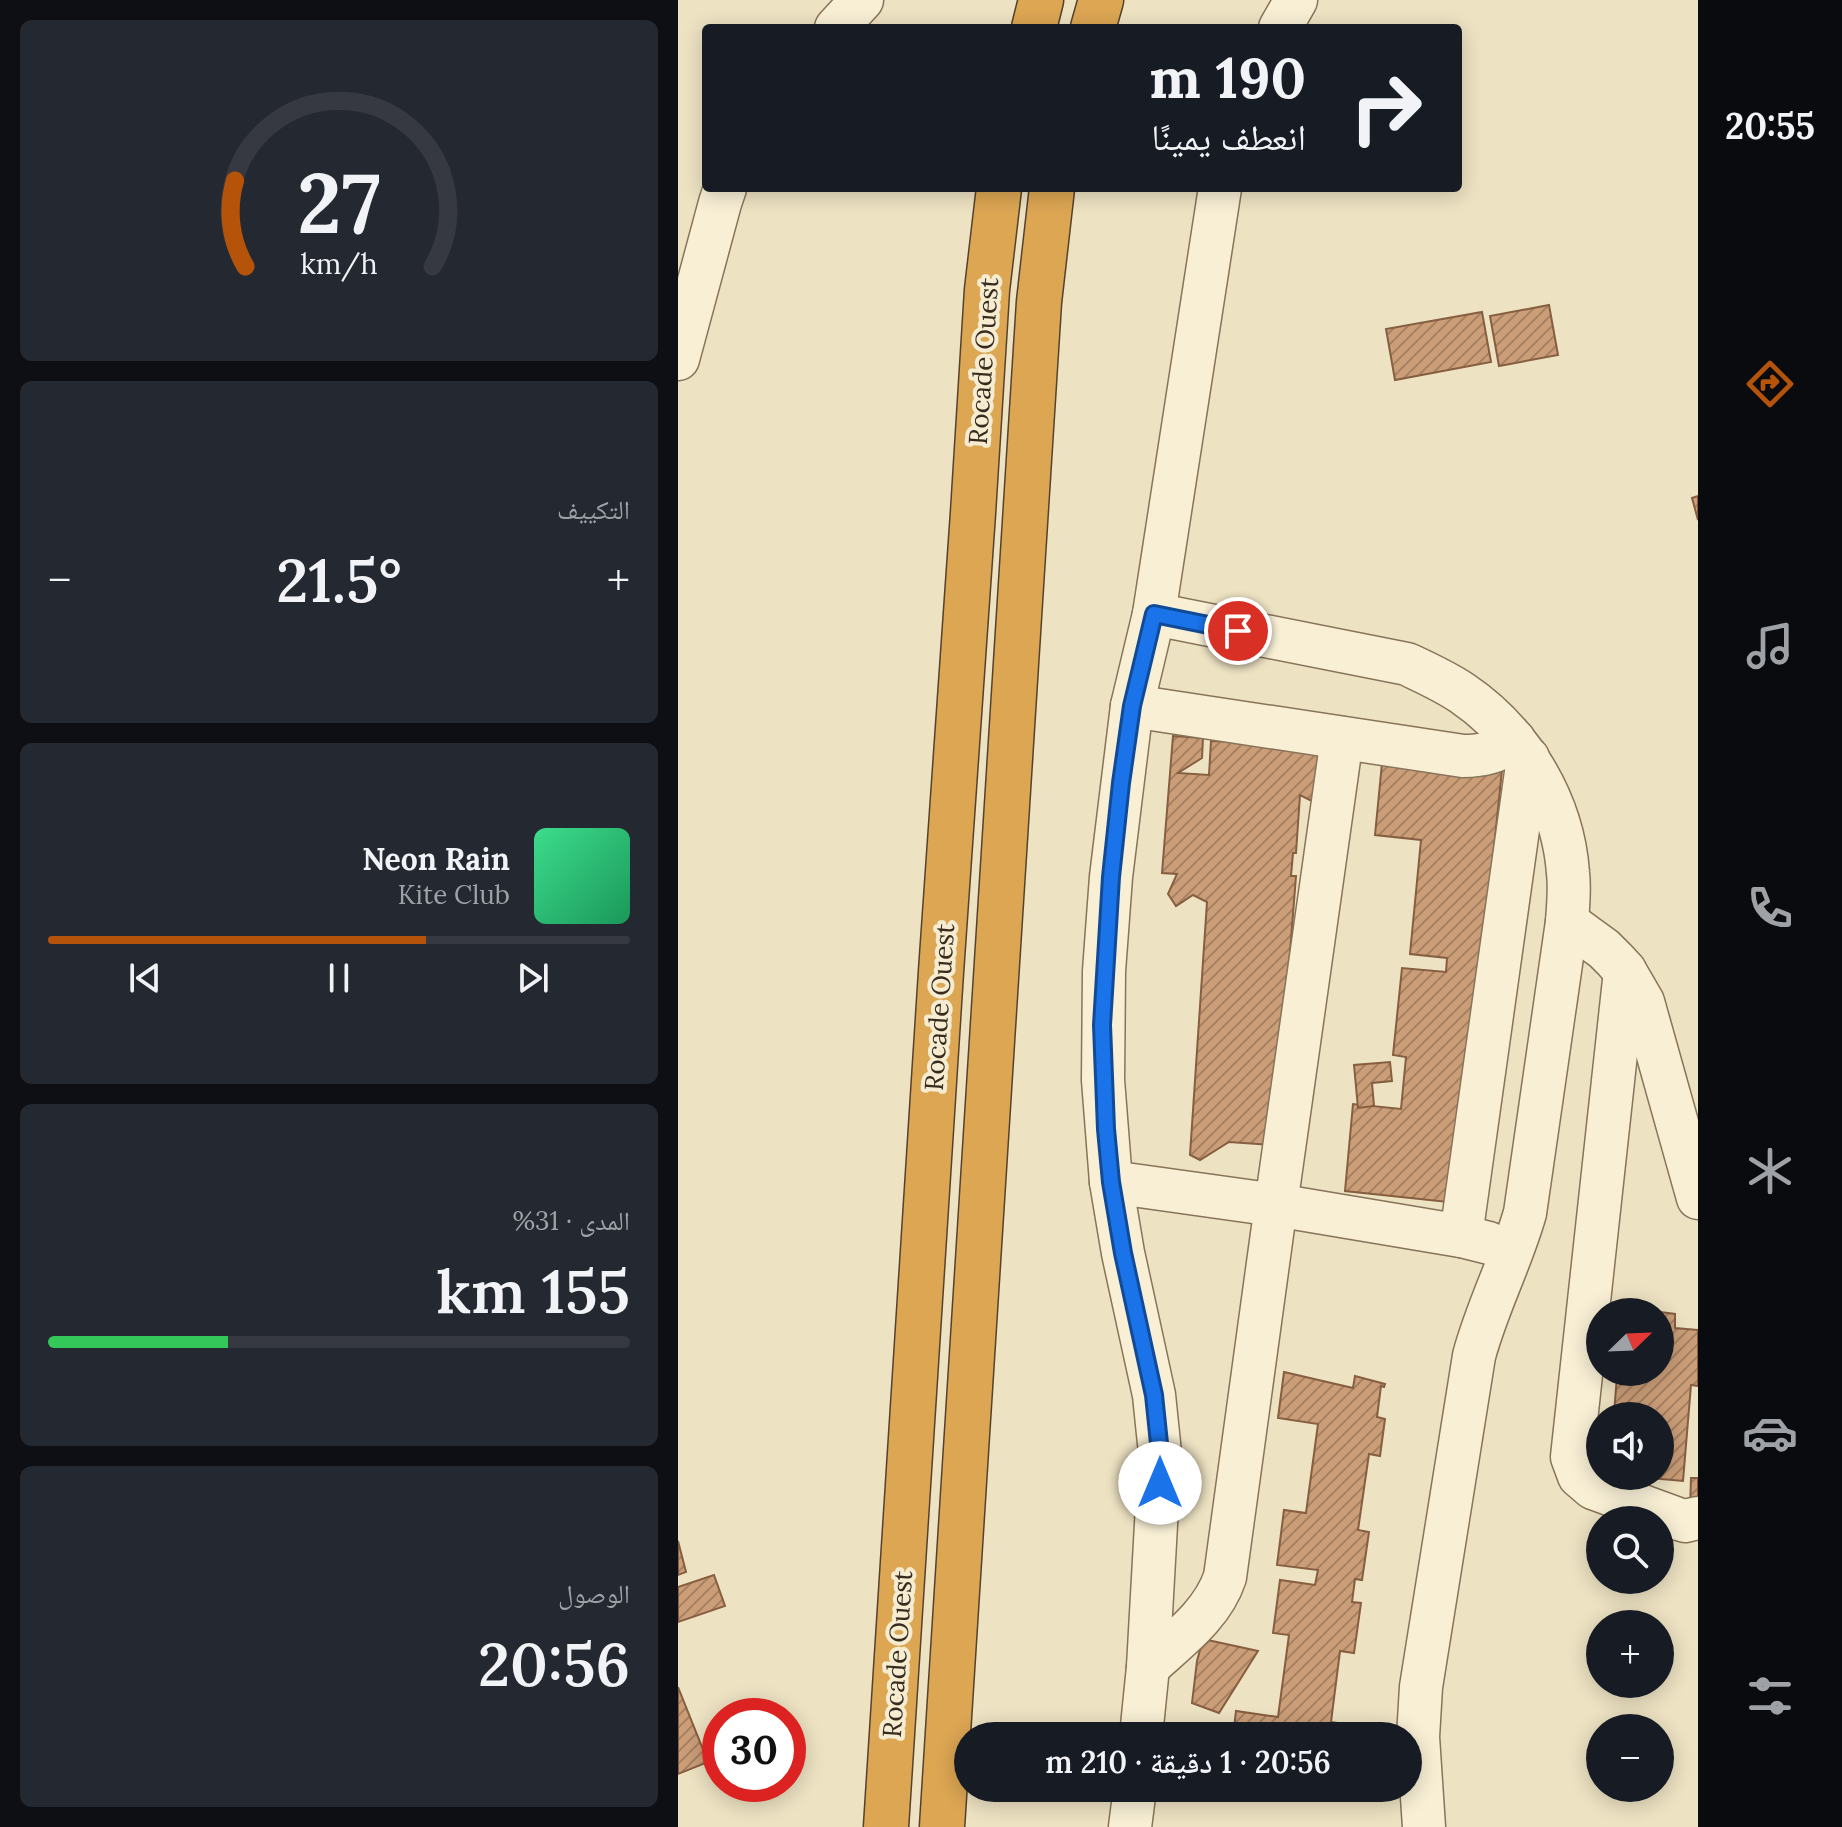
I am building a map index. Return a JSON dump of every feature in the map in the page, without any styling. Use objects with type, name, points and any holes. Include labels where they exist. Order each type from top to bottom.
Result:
[{"type":"highway","points":[[1035,24],[1041,0]]},
{"type":"highway","points":[[1094,24],[1101,0]]},
{"type":"highway","name":"Rocade Ouest","points":[[886,1827],[987,290],[999,192]]},
{"type":"highway","name":"Rocade Ouest","points":[[942,1827],[1039,302],[1052,192]]},
{"type":"street","points":[[840,24],[862,0]]},
{"type":"street","points":[[1282,24],[1296,0]]},
{"type":"street","points":[[678,359],[724,192]]},
{"type":"street","points":[[1142,1722],[1160,1483],[1158,1424],[1111,1182],[1103,1080],[1104,971],[1113,861],[1132,706],[1154,614],[1219,192]]},
{"type":"street","points":[[1154,614],[1407,664],[1436,677],[1487,712],[1521,749],[1543,785],[1564,843],[1569,874],[1567,922],[1525,1213],[1487,1311],[1474,1356],[1421,1687],[1418,1737],[1424,1827]]},
{"type":"street","points":[[1132,706],[1463,756],[1521,749]]},
{"type":"street","points":[[1148,1667],[1205,1614],[1214,1603],[1225,1577],[1342,738]]},
{"type":"street","points":[[1461,1236],[1521,749]]},
{"type":"street","points":[[1567,922],[1604,949],[1625,971],[1643,1002],[1698,1198]]},
{"type":"street","points":[[1625,971],[1572,1457],[1579,1476],[1593,1488],[1685,1521],[1698,1518]]},
{"type":"street","points":[[1111,1182],[1276,1205],[1461,1236],[1513,1250]]},
{"type":"street","points":[[1130,1827],[1133,1802]]},
{"type":"building","points":[[1549,305],[1558,355],[1499,366],[1490,316]]},
{"type":"building","points":[[1482,312],[1491,362],[1395,380],[1386,329]]},
{"type":"building","points":[[1698,496],[1698,520],[1692,498]]},
{"type":"building","points":[[1173,736],[1203,738],[1202,758],[1178,773],[1209,775],[1211,741],[1354,745],[1348,819],[1300,795],[1296,853],[1293,853],[1291,876],[1296,876],[1279,1093],[1299,1147],[1229,1142],[1200,1160],[1190,1155],[1207,902],[1193,895],[1176,906],[1168,894],[1177,874],[1162,873]]},
{"type":"building","points":[[1504,751],[1457,1203],[1345,1191],[1353,1104],[1401,1109],[1406,1057],[1393,1055],[1402,968],[1446,972],[1447,958],[1410,954],[1421,840],[1375,835],[1383,753]]},
{"type":"building","points":[[1390,1062],[1392,1081],[1372,1083],[1374,1106],[1358,1108],[1354,1065]]},
{"type":"building","points":[[1674,1314],[1675,1328],[1698,1330],[1698,1386],[1691,1385],[1683,1481],[1674,1480],[1674,1402],[1615,1402],[1616,1386],[1674,1386]]},
{"type":"building","points":[[1284,1372],[1353,1388],[1355,1376],[1385,1384],[1381,1386],[1377,1417],[1385,1419],[1380,1456],[1369,1454],[1358,1530],[1369,1532],[1362,1580],[1355,1579],[1352,1602],[1361,1603],[1354,1653],[1340,1651],[1331,1722],[1235,1722],[1236,1711],[1278,1717],[1289,1635],[1273,1633],[1280,1580],[1315,1585],[1318,1570],[1277,1565],[1284,1510],[1306,1513],[1318,1424],[1278,1418]]},
{"type":"building","points":[[1691,1478],[1698,1478],[1698,1509],[1690,1509]]},
{"type":"building","points":[[678,1541],[686,1572],[678,1575]]},
{"type":"building","points":[[714,1575],[725,1606],[678,1622],[678,1587]]},
{"type":"building","points":[[1203,1639],[1258,1651],[1219,1713],[1192,1703]]},
{"type":"building","points":[[678,1687],[702,1747],[702,1764],[678,1774]]},
{"type":"route","points":[[1160,1483],[1154,1395],[1116,1215],[1106,1129],[1102,1025],[1111,877],[1132,706],[1154,614],[1238,631]]}]
